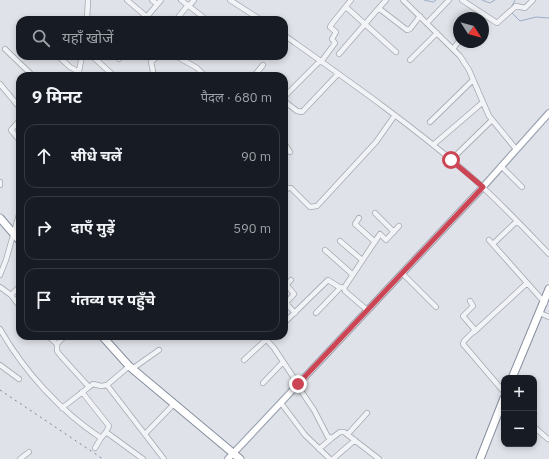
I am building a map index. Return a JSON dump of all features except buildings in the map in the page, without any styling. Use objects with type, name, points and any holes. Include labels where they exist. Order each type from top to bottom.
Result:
[{"type":"highway","points":[[0,213],[16,235]]},
{"type":"highway","points":[[0,218],[16,233]]},
{"type":"highway","points":[[513,375],[546,301],[549,289]]},
{"type":"highway","points":[[517,375],[546,315],[546,301]]},
{"type":"highway","points":[[101,340],[129,368],[172,406],[232,457],[240,459]]},
{"type":"highway","points":[[105,340],[129,368],[232,457]]},
{"type":"highway","points":[[480,459],[501,406]]},
{"type":"highway","points":[[484,459],[503,411]]},
{"type":"main road","points":[[232,457],[281,402],[483,187],[549,113]]},
{"type":"street","points":[[87,16],[88,0]]},
{"type":"street","points":[[127,0],[143,16]]},
{"type":"street","points":[[152,0],[157,4]]},
{"type":"street","points":[[147,16],[161,0]]},
{"type":"street","points":[[181,0],[202,16]]},
{"type":"street","points":[[179,16],[194,0]]},
{"type":"street","points":[[230,0],[255,16]]},
{"type":"street","points":[[288,93],[320,61],[335,43],[332,38],[336,32],[330,27],[351,0]]},
{"type":"street","points":[[339,54],[386,0]]},
{"type":"street","points":[[403,0],[465,62],[482,103],[492,120],[516,149]]},
{"type":"street","points":[[427,23],[449,0]]},
{"type":"street","points":[[462,0],[496,23],[511,10],[518,6],[525,8],[533,0]]},
{"type":"street","points":[[346,7],[396,52]]},
{"type":"street","points":[[378,9],[407,30],[410,29],[420,16]]},
{"type":"street","points":[[410,60],[437,33]]},
{"type":"street","points":[[288,38],[434,145],[483,187],[549,254]]},
{"type":"street","points":[[5,49],[16,60]]},
{"type":"street","points":[[16,60],[29,72]]},
{"type":"street","points":[[62,60],[76,72]]},
{"type":"street","points":[[79,72],[81,60]]},
{"type":"street","points":[[96,60],[110,72]]},
{"type":"street","points":[[153,60],[151,62],[153,72]]},
{"type":"street","points":[[183,60],[201,72]]},
{"type":"street","points":[[257,72],[263,65]]},
{"type":"street","points":[[288,104],[297,111],[302,112],[338,74]]},
{"type":"street","points":[[430,122],[473,80]]},
{"type":"street","points":[[0,84],[16,103]]},
{"type":"street","points":[[434,145],[482,103]]},
{"type":"street","points":[[288,188],[291,188],[310,207],[318,206],[371,147],[395,115]]},
{"type":"street","points":[[451,160],[492,120]]},
{"type":"street","points":[[16,124],[11,130],[16,136]]},
{"type":"street","points":[[501,166],[522,187]]},
{"type":"street","points":[[375,213],[394,232]]},
{"type":"street","points":[[360,218],[355,224],[375,242]]},
{"type":"street","points":[[493,244],[517,221]]},
{"type":"street","points":[[0,275],[2,263],[16,222]]},
{"type":"street","points":[[316,313],[341,288],[380,234],[386,240],[399,226]]},
{"type":"street","points":[[489,240],[527,283],[546,301]]},
{"type":"street","points":[[340,242],[362,260]]},
{"type":"street","points":[[325,250],[352,274]]},
{"type":"street","points":[[402,273],[436,307]]},
{"type":"street","points":[[288,319],[328,280],[341,288],[367,310]]},
{"type":"street","points":[[501,388],[463,344],[464,341],[527,283]]},
{"type":"street","points":[[0,287],[11,295],[16,302]]},
{"type":"street","points":[[288,288],[294,294],[288,299]]},
{"type":"street","points":[[11,295],[16,290]]},
{"type":"street","points":[[470,301],[473,306],[463,316],[474,328],[474,332]]},
{"type":"street","points":[[288,305],[295,313]]},
{"type":"street","points":[[0,328],[38,382],[79,424],[101,438]]},
{"type":"street","points":[[52,340],[57,344]]},
{"type":"street","points":[[61,340],[57,344],[57,351],[89,387]]},
{"type":"street","points":[[244,360],[264,340]]},
{"type":"street","points":[[269,340],[316,414],[326,434],[332,438]]},
{"type":"street","points":[[62,408],[93,384],[101,386],[107,384],[129,368],[159,350]]},
{"type":"street","points":[[263,383],[283,362]]},
{"type":"street","points":[[0,365],[19,379]]},
{"type":"street","points":[[107,384],[164,459]]},
{"type":"street","points":[[82,392],[108,426],[106,432],[95,448]]},
{"type":"street","points":[[281,402],[304,435],[331,459],[356,440]]},
{"type":"street","points":[[145,434],[172,406]]},
{"type":"street","points":[[348,434],[367,413]]},
{"type":"street","points":[[537,430],[549,439]]},
{"type":"street","points":[[319,449],[342,431],[356,440],[379,459]]},
{"type":"street","points":[[106,432],[143,459]]},
{"type":"street","points":[[20,459],[29,452]]},
{"type":"waterway","points":[[424,0],[433,2],[436,0]]},
{"type":"waterway","points":[[482,0],[490,3],[495,0]]},
{"type":"waterway","points":[[511,8],[515,0]]},
{"type":"waterway","points":[[512,13],[520,21],[536,17],[549,18]]},
{"type":"railway","points":[[0,390],[103,459]]},
{"type":"route","points":[[298,384],[412,263],[454,216],[483,187],[451,160]]}]
